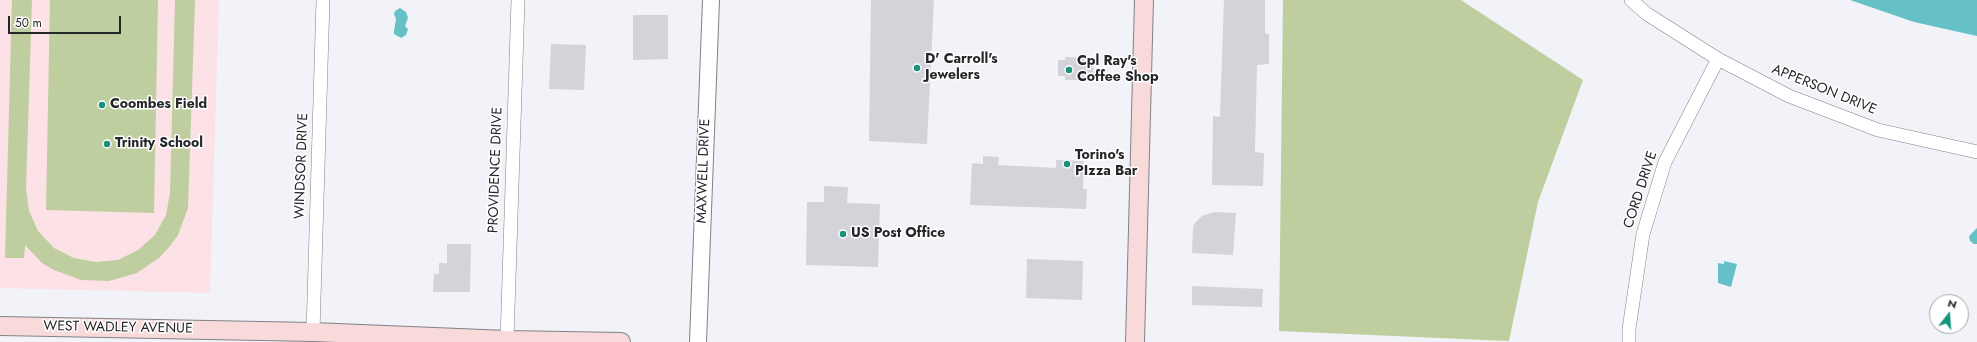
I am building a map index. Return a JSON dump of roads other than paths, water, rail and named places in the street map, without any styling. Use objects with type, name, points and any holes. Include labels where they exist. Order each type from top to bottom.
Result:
[{"type":"main road","points":[[1134,342],[1144,0]]},
{"type":"main road","name":"WEST WADLEY AVENUE","points":[[0,326],[214,336],[313,332],[507,340],[621,342]]},
{"type":"street","name":"WINDSOR DRIVE","points":[[313,332],[323,0]]},
{"type":"street","name":"PROVIDENCE DRIVE","points":[[507,340],[518,0]]},
{"type":"street","name":"MAXWELL DRIVE","points":[[698,342],[710,0]]},
{"type":"street","name":"APPERSON DRIVE","points":[[1631,0],[1647,14],[1718,59],[1789,96],[1878,130],[1977,152]]},
{"type":"street","name":"CORD DRIVE","points":[[1629,342],[1629,329],[1643,234],[1665,162],[1718,59]]},
{"type":"water","points":[[1850,0],[1977,0],[1977,36],[1914,22]]},
{"type":"water","points":[[400,8],[406,12],[408,18],[405,26],[408,29],[406,35],[401,38],[394,34],[396,19],[394,14],[395,11]]},
{"type":"water","points":[[1977,228],[1977,244],[1974,244],[1970,241],[1969,236]]},
{"type":"water","points":[[1724,261],[1737,264],[1731,287],[1718,283],[1718,263],[1724,264]]},
{"type":"place","name":"D' Carroll's Jewelers","points":[[917,68]]},
{"type":"place","name":"Cpl Ray's Coffee Shop","points":[[1069,70]]},
{"type":"place","name":"Coombes Field","points":[[102,105]]},
{"type":"place","name":"Trinity School","points":[[107,144]]},
{"type":"place","name":"Torino's PIzza Bar","points":[[1067,164]]},
{"type":"place","name":"US Post Office","points":[[843,234]]}]
